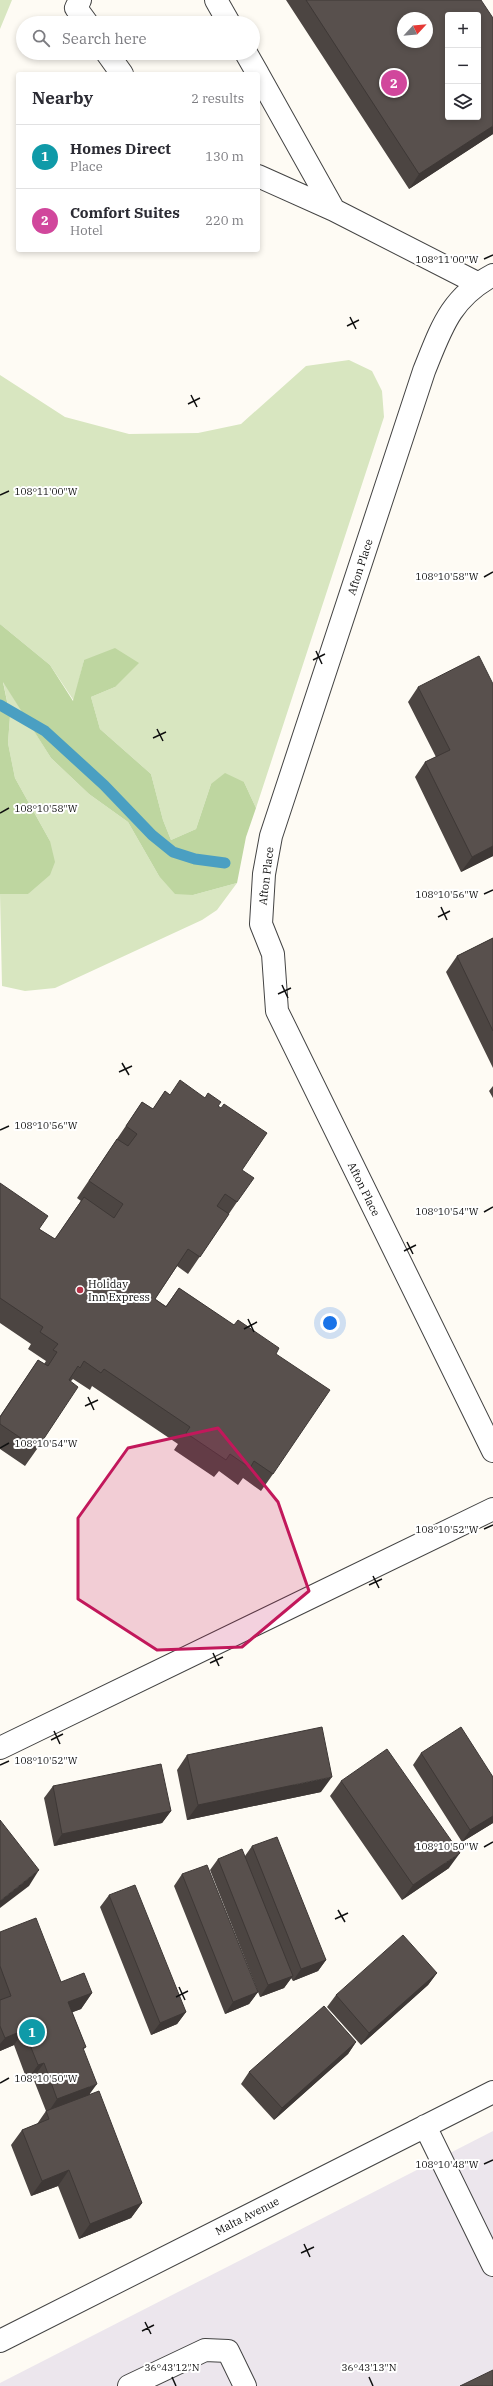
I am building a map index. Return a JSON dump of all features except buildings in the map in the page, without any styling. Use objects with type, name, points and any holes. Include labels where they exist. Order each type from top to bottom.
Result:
[{"type":"street","points":[[80,0],[76,8],[82,16]]},
{"type":"street","points":[[216,0],[225,16]]},
{"type":"street","points":[[113,60],[121,72]]},
{"type":"street","points":[[250,60],[257,72]]},
{"type":"street","points":[[260,78],[334,210]]},
{"type":"street","points":[[260,177],[485,279]]},
{"type":"street","name":"Afton Place","points":[[485,279],[448,314],[424,371],[272,836],[264,874],[261,924],[273,954],[277,1011],[493,1452]]},
{"type":"street","points":[[0,1748],[493,1509]]},
{"type":"street","name":"Malta Avenue","points":[[0,2340],[493,2092]]},
{"type":"street","points":[[425,2126],[493,2264]]},
{"type":"street","points":[[129,2386],[205,2350],[228,2351],[245,2386]]},
{"type":"highlighted area","points":[[218,1428],[278,1502],[309,1591],[242,1647],[157,1650],[78,1599],[78,1518],[128,1448]]},
{"type":"shaded area","points":[[493,2131],[493,2386],[0,2386],[0,2383]]},
{"type":"green space","points":[[0,0],[12,0],[0,29]]},
{"type":"green space","points":[[349,360],[372,371],[382,391],[384,417],[256,808],[244,782],[211,784],[196,829],[171,840],[163,820],[151,774],[100,729],[91,697],[115,687],[84,660],[74,701],[50,665],[0,624],[0,375],[65,417],[129,434],[198,433],[241,424],[306,366]]},
{"type":"green space","points":[[0,624],[50,665],[73,701],[84,660],[115,648],[139,663],[115,687],[91,697],[100,729],[151,774],[163,820],[171,840],[196,829],[211,784],[225,773],[244,782],[256,808],[246,837],[237,883],[193,895],[175,894],[159,876],[128,822],[89,794],[51,758],[3,682],[10,716],[8,743],[15,778],[50,841],[55,862],[50,875],[28,894],[0,894]]},
{"type":"green space","points":[[3,681],[51,758],[89,794],[128,822],[159,876],[193,895],[237,883],[217,910],[202,920],[55,988],[25,991],[2,986],[0,894],[28,894],[50,841],[15,778],[8,743],[10,716]]},
{"type":"waterway","points":[[0,705],[45,731],[104,785],[152,835],[173,852],[195,859],[225,863]]},
{"type":"place","name":"Comfort Suites","points":[[394,83]]},
{"type":"place","name":"Holiday Inn Express","points":[[80,1290]]},
{"type":"place","name":"Homes Direct","points":[[32,2032]]}]
